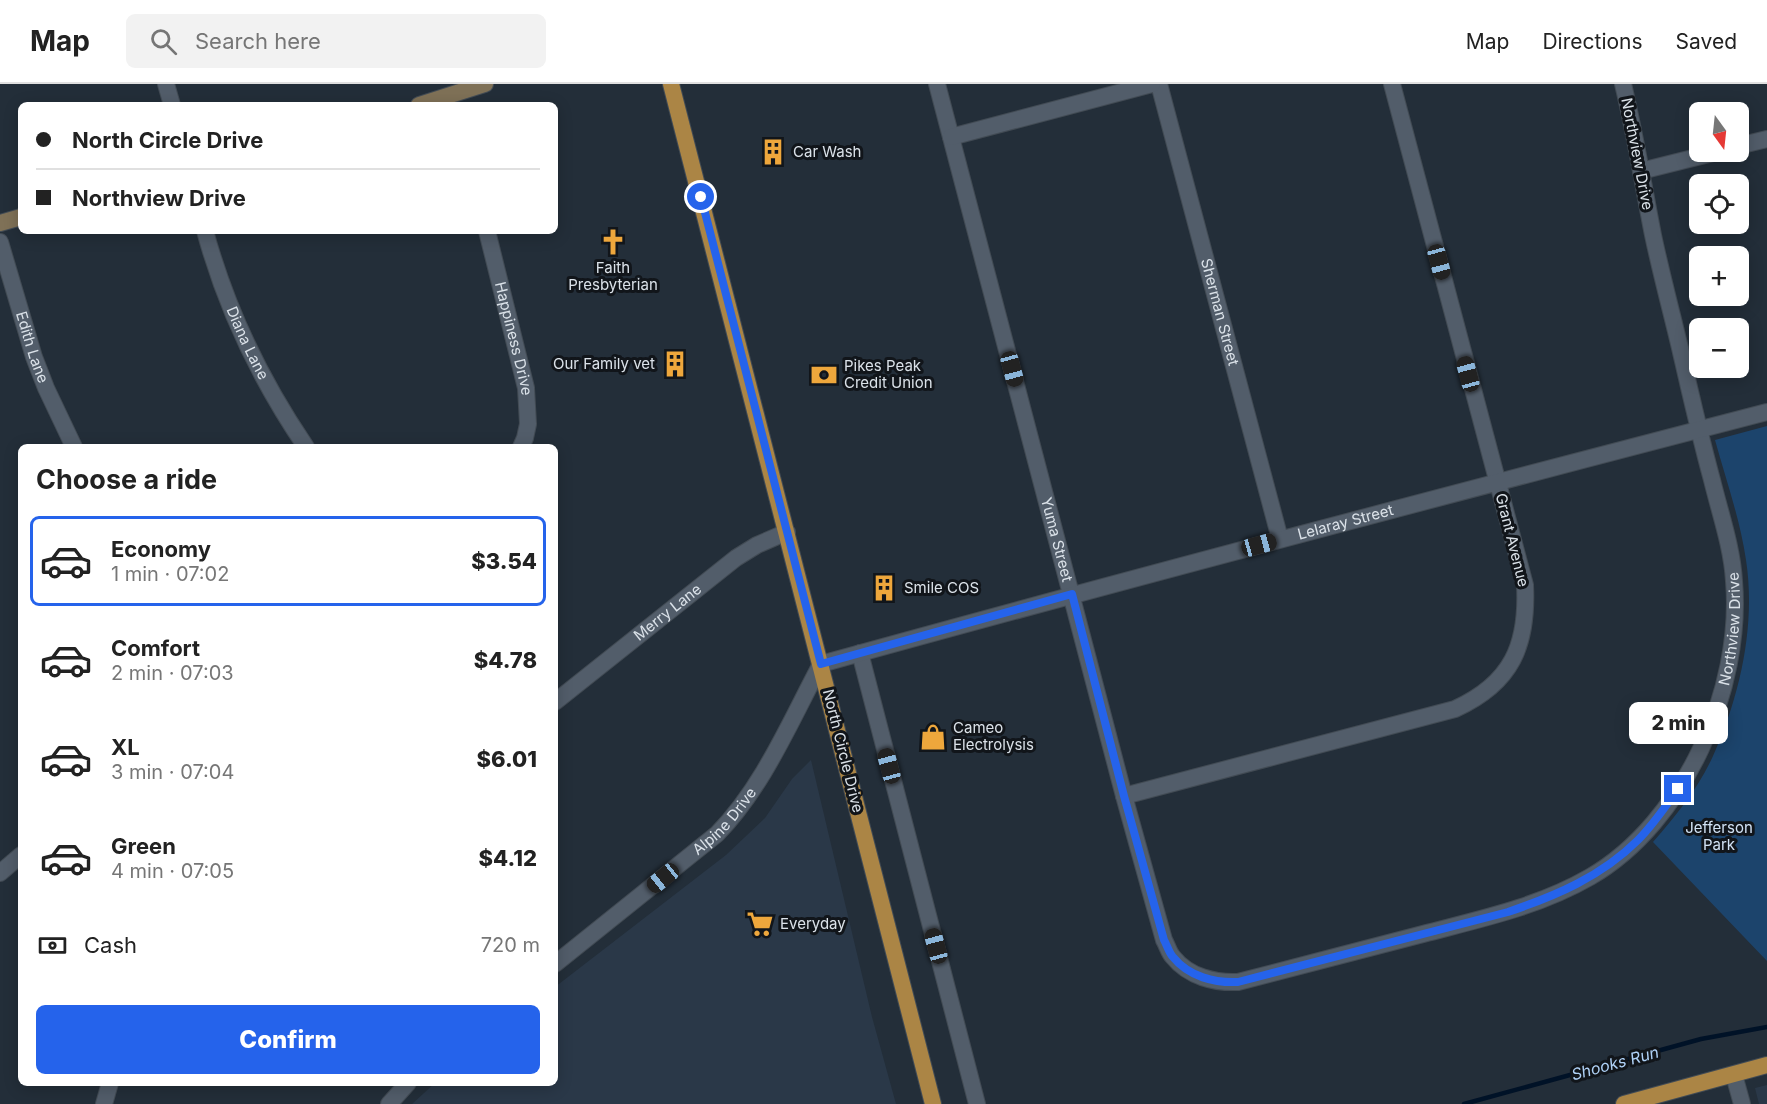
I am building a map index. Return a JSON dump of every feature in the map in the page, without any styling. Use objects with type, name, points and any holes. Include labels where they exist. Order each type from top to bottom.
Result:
[{"type":"main road","points":[[454,100],[485,84]]},
{"type":"main road","name":"North Circle Drive","points":[[671,84],[933,1104]]},
{"type":"main road","points":[[0,223],[18,218]]},
{"type":"main road","points":[[1624,1104],[1767,1065]]},
{"type":"street","points":[[166,84],[171,102]]},
{"type":"street","name":"Yuma Street","points":[[936,84],[1164,940],[1173,957],[1203,979],[1222,983],[1238,982]]},
{"type":"street","points":[[951,137],[1152,84]]},
{"type":"street","name":"Sherman Street","points":[[1159,84],[1280,539]]},
{"type":"street","name":"Grant Avenue","points":[[1124,796],[1455,709],[1475,700],[1494,686],[1509,668],[1517,649],[1526,606],[1525,585],[1392,84]]},
{"type":"street","name":"Northview Drive","points":[[1238,982],[1508,912],[1539,902],[1593,875],[1639,840],[1689,772],[1711,726],[1734,635],[1736,606],[1730,554],[1654,236],[1623,84]]},
{"type":"street","points":[[1749,143],[1767,139]]},
{"type":"street","points":[[1641,171],[1689,159]]},
{"type":"street","name":"Diana Lane","points":[[206,234],[218,273],[244,338],[278,404],[304,444]]},
{"type":"street","name":"Happiness Drive","points":[[488,234],[526,388],[528,424],[522,444]]},
{"type":"street","name":"Edith Lane","points":[[0,243],[34,357],[73,444]]},
{"type":"street","name":"Lelaray Street","points":[[821,664],[1072,594],[1767,412]]},
{"type":"street","name":"Merry Lane","points":[[558,700],[736,558],[757,545],[787,532]]},
{"type":"street","points":[[860,653],[977,1104]]},
{"type":"street","name":"Alpine Drive","points":[[558,962],[717,834],[732,819],[759,779],[821,664]]},
{"type":"street","points":[[0,873],[18,858]]},
{"type":"street","points":[[1734,1075],[1742,1104]]},
{"type":"street","points":[[104,1104],[109,1086]]},
{"type":"street","points":[[389,1104],[405,1086]]},
{"type":"shaded area","points":[[811,760],[872,1017],[896,1104],[412,1104],[432,1086],[558,1086],[558,985],[726,855],[765,818],[792,779]]},
{"type":"shaded area","points":[[1767,1085],[1767,1104],[1759,1104],[1755,1088]]},
{"type":"green space","name":"Jefferson Park","points":[[1767,426],[1767,961],[1653,842],[1686,801],[1713,756],[1738,685],[1747,635],[1749,585],[1746,560],[1715,440]]},
{"type":"waterway","name":"Shooks Run","points":[[1464,1104],[1701,1039],[1767,1027]]},
{"type":"place","name":"Car Wash","points":[[773,152]]},
{"type":"place","name":"Faith Presbyterian","points":[[613,242]]},
{"type":"place","name":"Our Family vet","points":[[675,364]]},
{"type":"place","name":"Pikes Peak Credit Union","points":[[824,375]]},
{"type":"place","name":"Smile COS","points":[[884,588]]},
{"type":"place","name":"Cameo Electrolysis","points":[[933,737]]},
{"type":"place","name":"Everyday","points":[[760,924]]},
{"type":"route","points":[[701,197],[821,664],[1072,594],[1164,940],[1173,957],[1203,979],[1222,983],[1238,982],[1539,902],[1593,875],[1619,857],[1639,840],[1678,789]]}]
